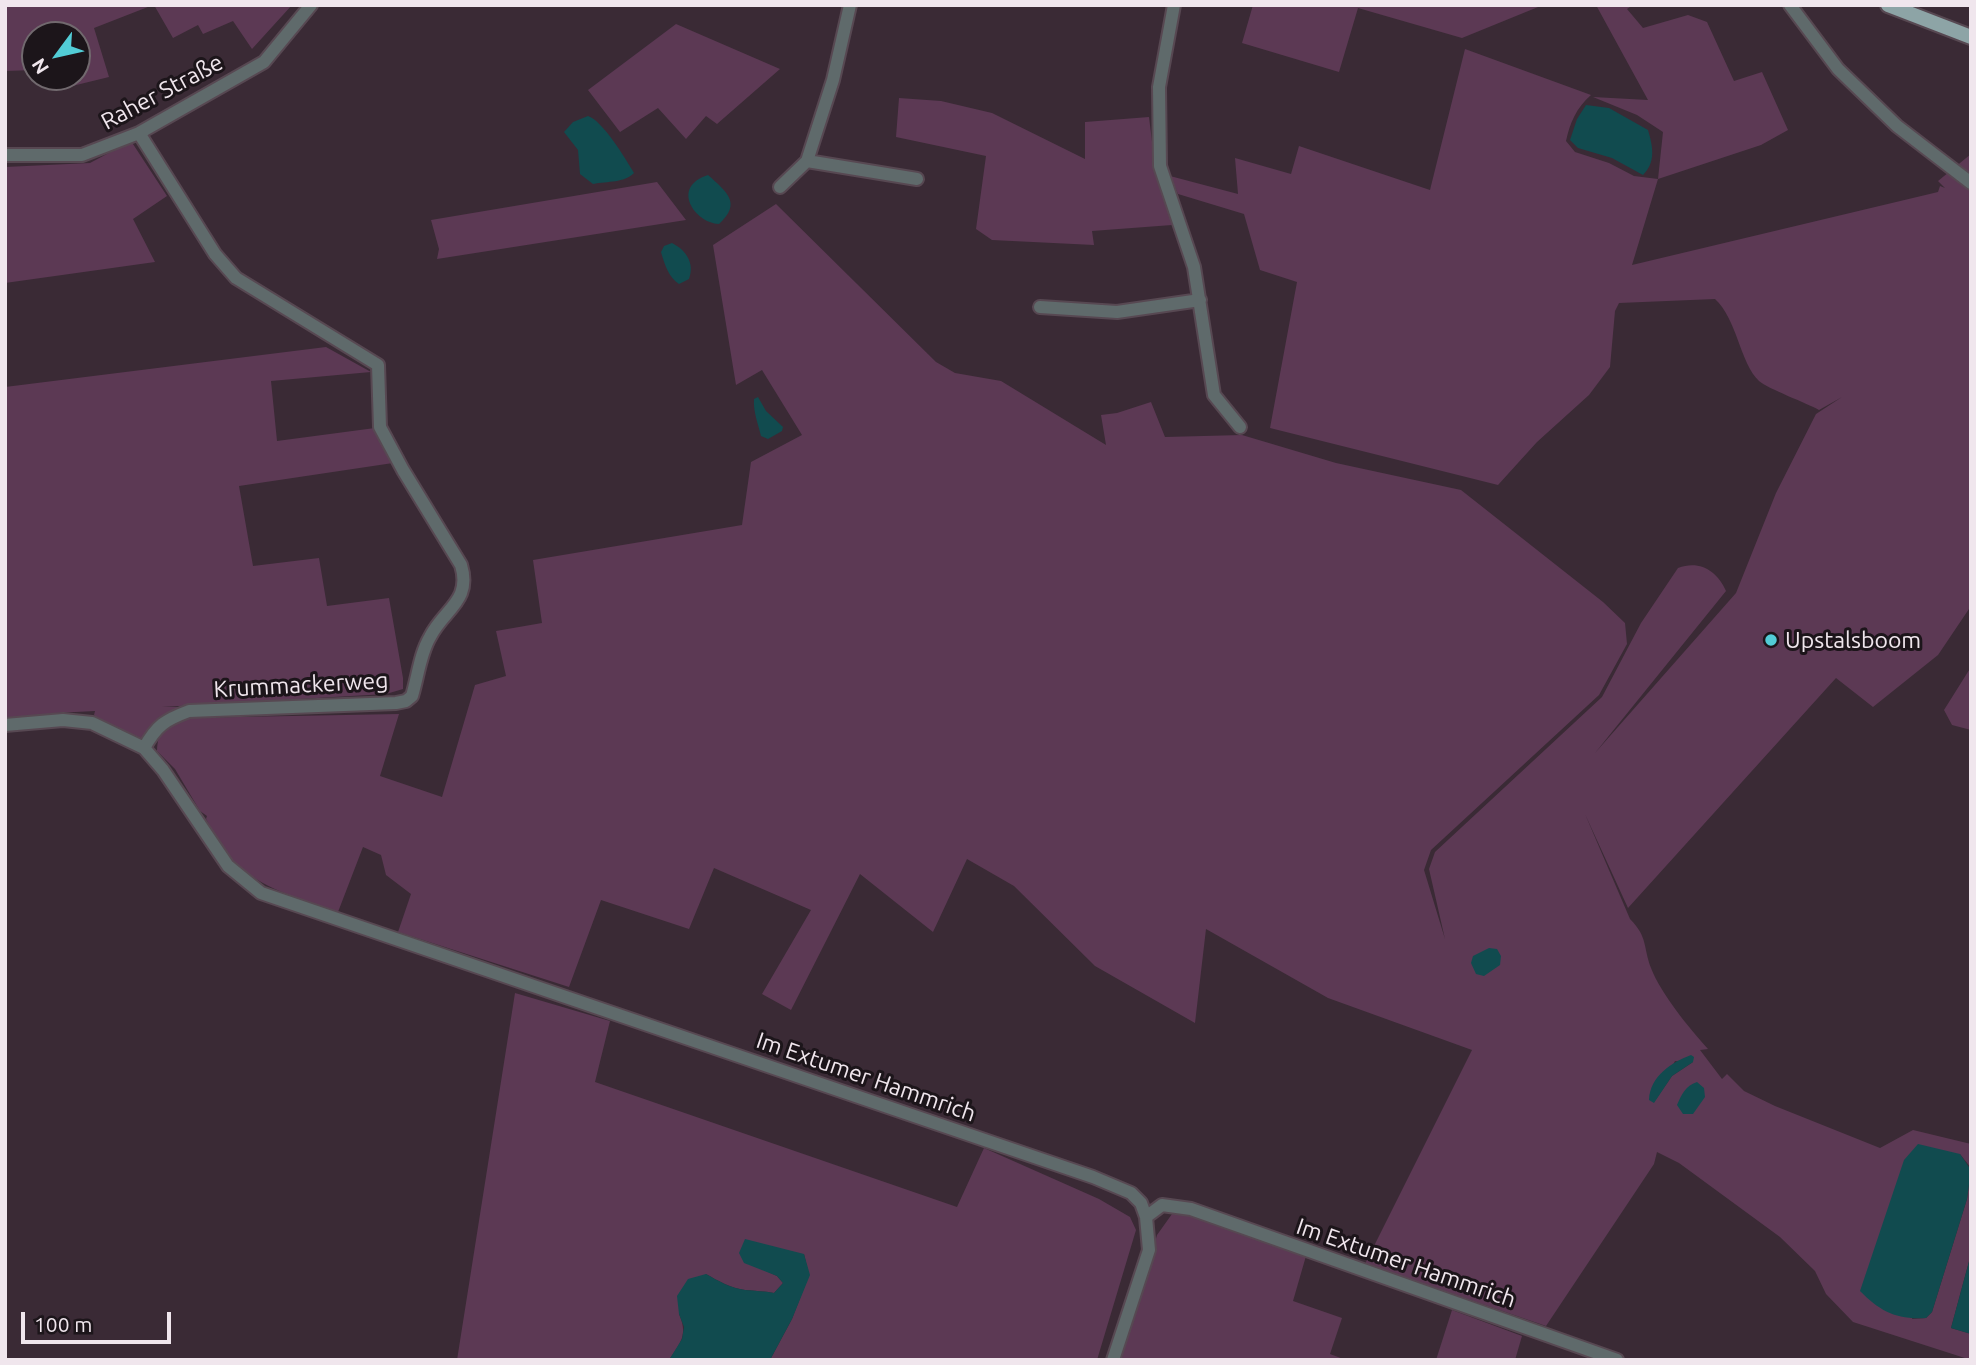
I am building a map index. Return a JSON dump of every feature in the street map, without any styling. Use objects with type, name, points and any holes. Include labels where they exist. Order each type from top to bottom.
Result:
[{"type":"main road","points":[[1888,5],[1971,37]]},
{"type":"street","name":"Raher Straße","points":[[5,155],[82,155],[139,133],[264,62],[310,5]]},
{"type":"street","points":[[780,187],[807,160],[833,80],[850,5]]},
{"type":"street","points":[[1174,5],[1159,87],[1160,166],[1194,267],[1214,395],[1240,427]]},
{"type":"street","points":[[1790,5],[1838,69],[1897,126],[1971,183]]},
{"type":"street","name":"Krummackerweg","points":[[139,133],[215,254],[236,278],[378,365],[380,428],[461,565],[466,579],[462,595],[431,634],[424,649],[412,695],[407,701],[189,711],[167,719],[150,737],[144,748]]},
{"type":"street","points":[[807,160],[917,179]]},
{"type":"street","points":[[1040,307],[1117,312],[1200,300]]},
{"type":"street","points":[[5,725],[63,720],[92,723],[144,748]]},
{"type":"street","name":"Im Extumer Hammrich","points":[[144,748],[163,770],[228,866],[261,893],[1093,1177],[1131,1193],[1141,1203],[1146,1217],[1162,1205],[1191,1209],[1617,1360]]},
{"type":"street","points":[[1113,1360],[1149,1250],[1146,1217]]},
{"type":"shaded area","points":[[5,5],[153,5],[94,28],[109,77],[91,81],[91,21],[21,21],[21,70],[5,71]]},
{"type":"shaded area","points":[[154,5],[292,5],[252,49],[233,21],[203,34],[198,25],[173,38]]},
{"type":"shaded area","points":[[1253,5],[1543,5],[1462,38],[1358,8],[1339,72],[1242,43]]},
{"type":"shaded area","points":[[1596,5],[1633,5],[1627,9],[1643,28],[1688,15],[1707,22],[1734,81],[1762,72],[1788,130],[1761,145],[1658,179],[1663,132],[1637,115],[1593,97],[1648,100]]},
{"type":"shaded area","points":[[676,24],[780,69],[717,124],[706,116],[686,139],[658,108],[620,132],[588,90]]},
{"type":"shaded area","points":[[1465,49],[1591,95],[1574,116],[1566,141],[1575,152],[1609,163],[1634,176],[1658,179],[1632,265],[1938,192],[1940,186],[1945,188],[1938,181],[1971,154],[1971,606],[1938,655],[1873,707],[1836,678],[1628,908],[1585,814],[1630,919],[1642,937],[1656,978],[1676,1011],[1708,1049],[1700,1050],[1722,1079],[1727,1074],[1744,1091],[1775,1106],[1880,1148],[1913,1130],[1971,1144],[1971,1168],[1960,1154],[1912,1319],[1926,1318],[1932,1312],[1967,1199],[1971,1170],[1971,1254],[1951,1328],[1971,1334],[1971,1360],[1853,1322],[1826,1294],[1815,1271],[1780,1237],[1679,1163],[1657,1152],[1654,1164],[1546,1326],[1365,1264],[1472,1050],[1328,998],[1206,929],[1195,1023],[1095,966],[1014,886],[967,859],[933,932],[860,874],[791,1010],[762,994],[811,910],[714,868],[689,929],[601,900],[569,987],[398,932],[411,894],[386,875],[381,855],[363,847],[338,912],[282,892],[255,879],[228,855],[206,819],[207,816],[200,811],[175,769],[157,751],[163,730],[183,718],[399,714],[380,776],[442,797],[475,685],[506,676],[496,631],[542,623],[533,560],[742,525],[751,462],[802,435],[762,370],[736,385],[713,245],[776,204],[936,362],[955,373],[1001,381],[1106,445],[1101,415],[1151,402],[1165,437],[1242,435],[1336,463],[1461,490],[1603,602],[1625,623],[1627,644],[1599,695],[1431,850],[1424,870],[1445,939],[1429,869],[1435,852],[1602,697],[1641,623],[1678,568],[1694,565],[1707,569],[1718,578],[1726,591],[1595,753],[1736,593],[1776,493],[1816,414],[1842,397],[1819,410],[1759,381],[1747,363],[1728,318],[1715,299],[1619,303],[1615,311],[1610,367],[1589,395],[1537,442],[1498,485],[1270,428],[1297,282],[1260,270],[1244,214],[1178,194],[1170,176],[1238,194],[1235,158],[1291,174],[1299,146],[1430,190]],"holes":[[[1675,1061],[1693,1062],[1672,1076],[1654,1102]]]},
{"type":"shaded area","points":[[899,98],[941,101],[992,113],[1085,159],[1085,122],[1149,117],[1155,166],[1172,225],[1092,231],[1094,245],[992,240],[976,229],[986,156],[896,137]]},
{"type":"shaded area","points":[[131,141],[167,196],[133,219],[155,262],[5,283],[5,167],[90,163]]},
{"type":"shaded area","points":[[657,182],[686,220],[437,259],[439,249],[431,220]]},
{"type":"shaded area","points":[[326,347],[371,372],[271,381],[277,441],[375,428],[393,463],[239,486],[253,566],[319,558],[327,606],[389,598],[403,689],[386,694],[162,707],[184,707],[143,739],[98,720],[94,715],[95,711],[5,720],[5,387]]},
{"type":"shaded area","points":[[1971,667],[1971,730],[1952,725],[1944,710]]},
{"type":"shaded area","points":[[515,993],[610,1021],[595,1082],[957,1207],[984,1148],[1099,1199],[1130,1217],[1136,1230],[1097,1360],[770,1360],[792,1319],[809,1275],[804,1254],[764,1270],[777,1276],[783,1283],[774,1293],[735,1288],[706,1274],[679,1314],[683,1328],[682,1338],[669,1360],[457,1360]]},
{"type":"shaded area","points":[[1172,1214],[1189,1215],[1306,1256],[1293,1301],[1342,1318],[1330,1354],[1346,1360],[1121,1360],[1157,1235]]},
{"type":"shaded area","points":[[1452,1310],[1522,1336],[1515,1360],[1436,1360]]},
{"type":"water","points":[[1586,105],[1609,108],[1648,130],[1652,154],[1650,165],[1643,175],[1612,158],[1578,148],[1570,140],[1577,119]]},
{"type":"water","points":[[588,116],[607,132],[634,173],[621,180],[593,184],[580,174],[578,150],[564,132],[573,122]]},
{"type":"water","points":[[708,175],[726,192],[731,204],[726,217],[719,224],[702,218],[690,204],[688,196],[690,188]]},
{"type":"water","points":[[672,243],[685,253],[690,262],[689,279],[679,284],[670,274],[661,252],[664,246]]},
{"type":"water","points":[[758,397],[766,411],[783,427],[782,431],[768,439],[761,436],[756,418],[754,399]]},
{"type":"water","points":[[1489,948],[1497,949],[1501,956],[1500,965],[1484,976],[1476,974],[1471,963],[1473,956]]},
{"type":"water","points":[[1691,1055],[1694,1057],[1693,1062],[1672,1076],[1654,1103],[1649,1100],[1653,1084],[1663,1071]]},
{"type":"water","points":[[1697,1082],[1704,1088],[1705,1097],[1693,1114],[1683,1114],[1677,1105],[1687,1088]]},
{"type":"water","points":[[1918,1144],[1960,1154],[1971,1170],[1967,1199],[1932,1312],[1926,1318],[1889,1313],[1860,1291],[1904,1160]]},
{"type":"water","points":[[745,1239],[804,1254],[810,1275],[792,1319],[770,1360],[669,1360],[682,1339],[684,1327],[677,1296],[688,1279],[706,1274],[735,1288],[774,1293],[783,1283],[777,1276],[744,1263],[739,1253]]},
{"type":"water","points":[[1971,1254],[1971,1334],[1951,1328]]},
{"type":"place","name":"Upstalsboom","points":[[1771,640]]}]
